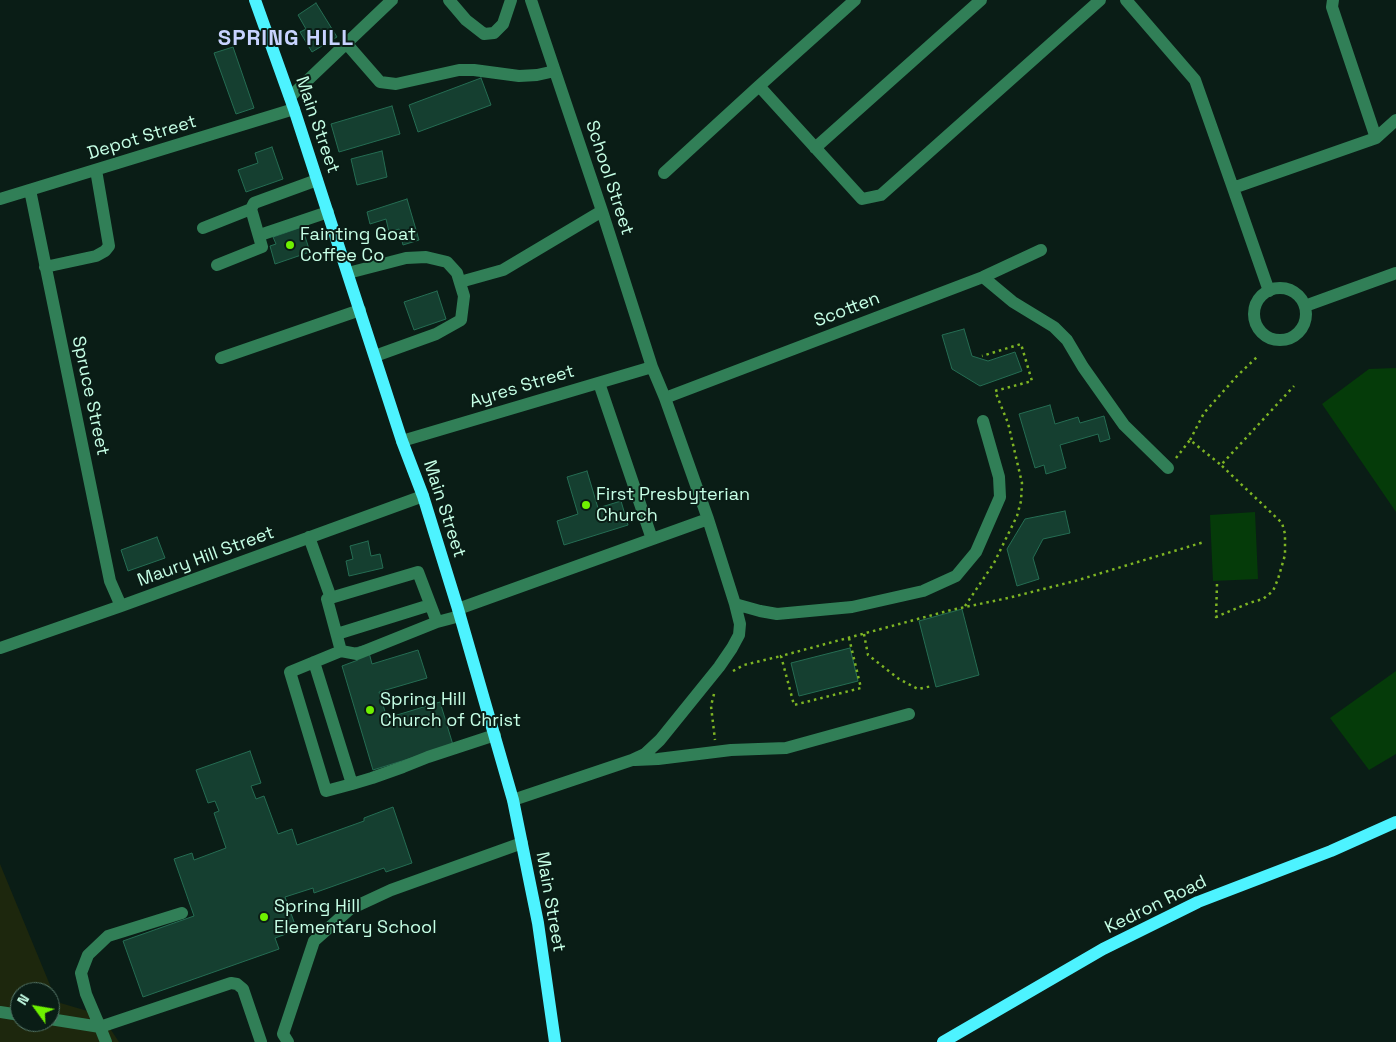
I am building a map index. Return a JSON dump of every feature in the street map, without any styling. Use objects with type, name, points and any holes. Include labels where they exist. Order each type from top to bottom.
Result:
[{"type":"main road","name":"Main Street","points":[[254,0],[292,103],[402,441],[423,496],[495,735],[513,800],[538,923],[555,1042]]},
{"type":"main road","name":"Kedron Road","points":[[943,1042],[1103,950],[1198,902],[1395,825]]},
{"type":"street","points":[[292,103],[346,43],[392,0]]},
{"type":"street","points":[[449,0],[466,20],[484,34],[494,33],[503,24],[511,0]]},
{"type":"street","name":"School Street","points":[[531,0],[652,367],[708,519],[740,624],[739,635],[719,667],[660,740],[645,754],[632,760]]},
{"type":"street","points":[[664,173],[855,0]]},
{"type":"street","points":[[815,148],[981,0]]},
{"type":"street","points":[[759,86],[862,199],[881,195],[1100,0]]},
{"type":"street","points":[[1126,0],[1195,80],[1269,291]]},
{"type":"street","points":[[1333,0],[1332,7],[1376,138]]},
{"type":"street","points":[[346,43],[380,82],[396,84],[459,70],[519,76],[555,71]]},
{"type":"street","name":"Depot Street","points":[[0,199],[96,170],[292,103]]},
{"type":"street","points":[[1233,188],[1376,138],[1396,120]]},
{"type":"street","points":[[46,267],[96,256],[105,251],[109,246],[96,170]]},
{"type":"street","points":[[202,228],[251,209],[254,203],[317,180]]},
{"type":"street","name":"Spruce Street","points":[[30,190],[110,581],[121,606]]},
{"type":"street","points":[[217,265],[262,247],[251,209]]},
{"type":"street","points":[[460,282],[503,270],[602,211]]},
{"type":"street","points":[[260,235],[328,212]]},
{"type":"street","name":"Scotten","points":[[665,398],[983,277],[1041,250]]},
{"type":"street","points":[[348,273],[406,258],[426,257],[447,262],[457,273],[460,282],[464,296],[460,320],[436,334],[375,356]]},
{"type":"street","points":[[1305,306],[1396,273]]},
{"type":"street","points":[[983,277],[1013,302],[1054,327],[1067,340],[1083,367],[1124,425],[1168,468]]},
{"type":"street","points":[[1279,288],[1287,289],[1301,298],[1305,306],[1305,323],[1294,336],[1277,340],[1262,332],[1257,325],[1255,308],[1259,300],[1269,291],[1279,288]]},
{"type":"street","points":[[221,358],[360,310]]},
{"type":"street","name":"Ayres Street","points":[[402,441],[652,367]]},
{"type":"street","points":[[599,383],[652,539]]},
{"type":"street","points":[[735,604],[777,614],[852,607],[923,590],[956,576],[976,552],[1000,496],[999,477],[983,421]]},
{"type":"street","name":"Maury Hill Street","points":[[0,648],[423,496]]},
{"type":"street","points":[[495,735],[428,757],[380,776],[326,791],[290,672],[340,650],[357,654],[459,613],[708,519]]},
{"type":"street","points":[[309,537],[331,598]]},
{"type":"street","points":[[340,650],[327,599],[418,572],[437,622]]},
{"type":"street","points":[[337,634],[430,605]]},
{"type":"street","points":[[314,662],[352,784]]},
{"type":"street","points":[[513,800],[632,760],[658,759],[731,750],[786,748],[909,714]]},
{"type":"street","points":[[288,1042],[283,1034],[314,941],[350,909],[392,890],[522,843]]},
{"type":"street","points":[[106,1042],[86,994],[81,973],[88,955],[108,936],[182,913]]},
{"type":"street","points":[[60,1021],[100,1027],[231,983],[237,984],[243,989],[261,1042]]},
{"type":"path","points":[[1168,468],[1190,440],[1204,413],[1257,357]]},
{"type":"path","points":[[1221,466],[1294,386]]},
{"type":"path","points":[[1190,440],[1282,523],[1285,534],[1285,555],[1278,579],[1272,591],[1263,599],[1216,617],[1217,584]]},
{"type":"path","points":[[730,673],[744,665],[951,610],[1075,581],[1204,542]]},
{"type":"path","points":[[864,634],[868,655],[918,689],[932,686]]},
{"type":"path","points":[[781,656],[794,705],[861,688],[849,638]]},
{"type":"path","points":[[714,690],[711,706],[715,743]]},
{"type":"shaded area","points":[[1396,368],[1396,512],[1322,404],[1369,369]]},
{"type":"shaded area","points":[[1255,512],[1258,579],[1213,581],[1210,515]]},
{"type":"shaded area","points":[[1396,671],[1396,754],[1369,770],[1330,718]]},
{"type":"shaded area","points":[[0,864],[49,982],[10,982],[10,1032],[60,1032],[60,1003],[101,1015],[119,1042],[0,1042]]},
{"type":"building","points":[[316,3],[337,37],[312,52],[300,32],[306,29],[298,15]]},
{"type":"building","points":[[233,47],[254,108],[236,114],[214,53]]},
{"type":"building","points":[[481,78],[491,105],[418,132],[409,105]]},
{"type":"building","points":[[392,106],[400,134],[339,152],[331,124]]},
{"type":"building","points":[[272,147],[283,179],[246,192],[238,170],[258,163],[255,153]]},
{"type":"building","points":[[382,151],[387,177],[357,185],[351,159]]},
{"type":"building","points":[[407,199],[419,240],[403,245],[399,229],[389,232],[386,219],[370,224],[367,212]]},
{"type":"building","name":"Fainting Goat Coffee Co","points":[[302,227],[310,252],[275,264],[270,246],[276,244],[273,237]]},
{"type":"building","points":[[437,291],[446,319],[414,330],[404,302]]},
{"type":"building","points":[[964,329],[972,356],[988,361],[1015,352],[1022,371],[980,386],[952,369],[942,335]]},
{"type":"building","points":[[1050,405],[1055,424],[1078,417],[1080,423],[1104,416],[1110,439],[1100,442],[1098,434],[1060,445],[1066,468],[1046,474],[1044,465],[1035,468],[1019,414]]},
{"type":"building","name":"First Presbyterian Church","points":[[587,471],[598,508],[621,501],[628,525],[564,545],[557,521],[578,514],[567,477]]},
{"type":"building","points":[[1065,511],[1070,533],[1043,539],[1033,558],[1039,579],[1017,586],[1007,549],[1025,519]]},
{"type":"building","points":[[157,537],[165,558],[128,571],[121,550]]},
{"type":"building","points":[[368,541],[371,556],[380,554],[383,568],[349,576],[346,561],[353,559],[350,546]]},
{"type":"building","points":[[962,609],[979,675],[936,687],[919,621]]},
{"type":"building","name":"Spring Hill Church of Christ","points":[[367,645],[372,664],[418,650],[427,678],[379,692],[387,718],[440,702],[453,745],[373,770],[342,666],[358,660],[355,648]]},
{"type":"building","points":[[850,648],[858,681],[799,696],[791,663]]},
{"type":"building","points":[[250,751],[261,783],[251,786],[256,799],[264,796],[278,834],[292,829],[297,845],[364,821],[364,818],[393,807],[412,863],[386,872],[384,868],[314,893],[313,888],[285,897],[297,930],[275,938],[279,949],[143,997],[123,941],[194,916],[174,859],[192,853],[194,860],[226,848],[214,813],[219,811],[215,801],[208,803],[196,770]]},
{"type":"place","name":"Fainting Goat Coffee Co","points":[[290,245]]},
{"type":"place","name":"First Presbyterian Church","points":[[586,505]]},
{"type":"place","name":"Spring Hill Church of Christ","points":[[370,710]]},
{"type":"place","name":"Spring Hill Elementary School","points":[[264,917]]},
{"type":"district","name":"SPRING HILL","points":[[286,39]]}]
